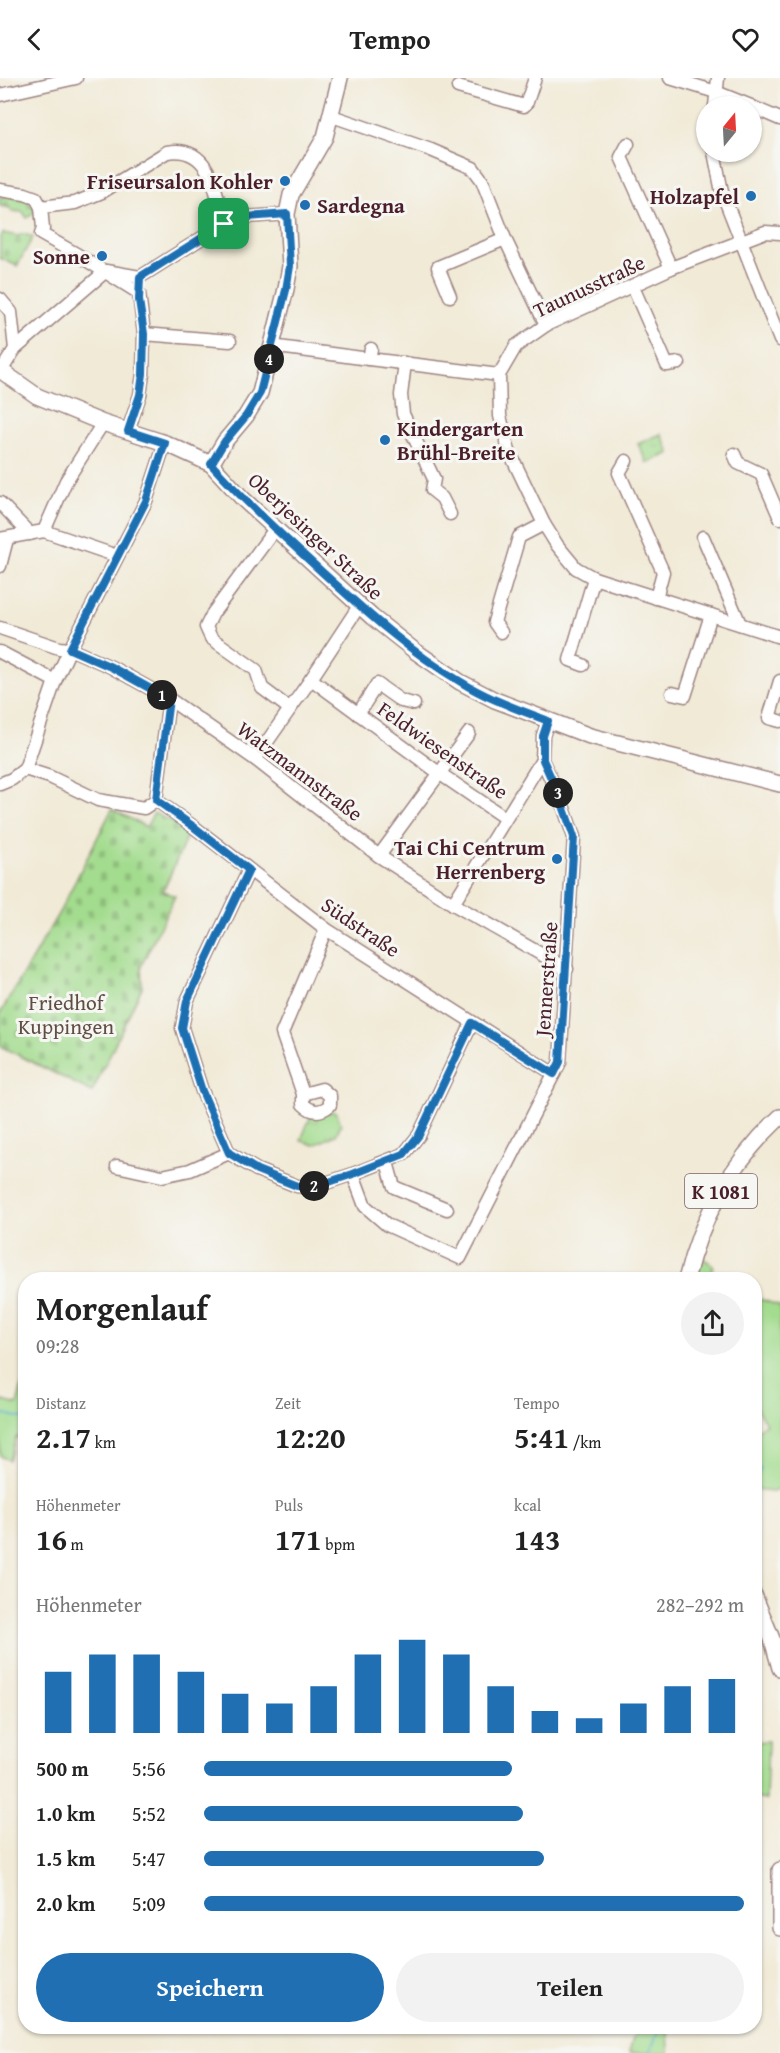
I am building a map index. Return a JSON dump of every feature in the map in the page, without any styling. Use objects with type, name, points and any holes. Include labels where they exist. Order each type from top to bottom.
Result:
[{"type":"main road","points":[[1,370],[37,396],[103,423],[165,443],[211,464],[260,393],[286,292],[290,266],[287,214],[291,195],[325,138],[340,78]]},
{"type":"main road","name":"Oberjesinger Straße","points":[[211,464],[243,500],[359,606],[415,651],[460,682],[495,700],[607,741],[780,784]]},
{"type":"main road","name":"K 1081","points":[[689,1272],[699,1239],[717,1197],[745,1155],[780,1117]]},
{"type":"main road","points":[[762,1615],[780,1668]]},
{"type":"main road","points":[[780,1870],[780,1928]]},
{"type":"street","points":[[0,95],[76,78]]},
{"type":"street","points":[[458,87],[524,106],[535,78]]},
{"type":"street","points":[[670,78],[725,96]]},
{"type":"street","points":[[716,96],[718,78]]},
{"type":"street","points":[[762,112],[780,119]]},
{"type":"street","points":[[332,116],[431,150],[473,168],[482,180],[506,239],[546,325]]},
{"type":"street","points":[[628,144],[621,157],[671,268]]},
{"type":"street","points":[[41,207],[75,202],[102,192],[167,152],[179,149],[190,153],[209,171],[224,224]]},
{"type":"street","points":[[716,162],[722,192],[743,240],[765,305],[780,340]]},
{"type":"street","points":[[0,190],[36,198],[41,207],[43,228],[41,234],[106,271],[139,293]]},
{"type":"street","points":[[106,271],[140,277],[224,224],[246,217],[287,214]]},
{"type":"street","name":"Taunusstraße","points":[[499,375],[516,346],[546,325],[671,268],[765,232],[780,233]]},
{"type":"street","points":[[450,296],[438,267],[506,239]]},
{"type":"street","points":[[1,370],[15,350],[106,271]]},
{"type":"street","points":[[128,431],[140,395],[143,374],[144,334],[139,293],[140,277]]},
{"type":"street","points":[[633,287],[667,365],[679,363]]},
{"type":"street","points":[[0,299],[11,312],[15,350]]},
{"type":"street","points":[[144,334],[230,341]]},
{"type":"street","points":[[271,346],[370,354],[405,363],[499,375],[500,416],[509,451],[556,545],[576,568],[594,579],[780,636]]},
{"type":"street","points":[[405,363],[401,395],[403,414],[434,479],[432,490],[442,498],[450,514]]},
{"type":"street","points":[[44,531],[66,481],[103,423]]},
{"type":"street","points":[[0,784],[12,779],[25,769],[55,681],[146,501],[165,443]]},
{"type":"street","points":[[734,454],[738,463],[761,474],[780,518]]},
{"type":"street","points":[[626,460],[619,473],[663,572],[656,598]]},
{"type":"street","points":[[0,503],[30,534]]},
{"type":"street","points":[[501,632],[494,621],[519,537],[544,524]]},
{"type":"street","points":[[275,529],[213,613],[206,627],[211,638],[256,670],[262,688],[290,709]]},
{"type":"street","points":[[0,566],[3,539],[44,531],[117,556]]},
{"type":"street","points":[[703,537],[740,624]]},
{"type":"street","points":[[583,665],[570,660],[594,579]]},
{"type":"street","points":[[255,759],[359,606]]},
{"type":"street","points":[[672,693],[685,696],[711,615]]},
{"type":"street","name":"Watzmannstraße","points":[[0,628],[59,648],[70,649],[111,667],[169,699],[255,759],[379,856],[453,904],[567,969]]},
{"type":"street","points":[[0,652],[55,681]]},
{"type":"street","name":"Feldwiesenstraße","points":[[311,679],[439,773],[505,818]]},
{"type":"street","points":[[780,681],[769,718],[780,721]]},
{"type":"street","name":"Feldwiesenstraße","points":[[357,714],[377,684],[401,701],[414,704]]},
{"type":"street","points":[[25,769],[50,777],[104,801],[144,808],[156,800],[169,699]]},
{"type":"street","name":"Jennerstraße","points":[[353,1174],[365,1206],[387,1225],[460,1258],[560,1062],[574,837],[543,760],[543,736],[548,721]]},
{"type":"street","points":[[379,856],[469,733]]},
{"type":"street","points":[[453,904],[543,760]]},
{"type":"street","name":"Südstraße","points":[[156,800],[326,929],[554,1074]]},
{"type":"street","points":[[249,870],[187,1001],[182,1028],[202,1091],[229,1153],[257,1170],[297,1186],[320,1185],[404,1154],[419,1135],[472,1023]]},
{"type":"street","points":[[303,1094],[282,1033],[326,929]]},
{"type":"street","points":[[117,1167],[162,1176],[190,1170],[229,1153]]},
{"type":"street","points":[[387,1162],[394,1187],[447,1209]]},
{"type":"green space","points":[[12,196],[28,201],[36,211],[27,218],[23,212],[11,211],[11,208],[0,206],[0,197]]},
{"type":"green space","points":[[3,233],[33,237],[17,266],[0,258],[0,237]]},
{"type":"green space","points":[[661,434],[670,453],[647,463],[638,444]]},
{"type":"green space","name":"Friedhof Kuppingen","points":[[112,809],[146,827],[154,813],[189,832],[163,891],[175,896],[141,966],[142,987],[92,1092],[0,1046],[0,1014],[60,911]]},
{"type":"green space","points":[[333,1111],[337,1113],[341,1124],[336,1135],[314,1145],[301,1140],[311,1115],[316,1116]]},
{"type":"green space","points":[[701,1257],[713,1265],[712,1272],[698,1272]]},
{"type":"green space","points":[[762,1300],[780,1306],[780,1487],[773,1492],[762,1491],[762,1427],[766,1423],[762,1417]]},
{"type":"green space","points":[[0,1400],[17,1405],[18,1401],[18,1437],[16,1437],[9,1460],[0,1456]]},
{"type":"green space","points":[[762,1741],[768,1741],[766,1800],[762,1799]]},
{"type":"green space","points":[[634,2034],[668,2034],[669,2053],[629,2053]]},
{"type":"waterway","points":[[0,1413],[18,1417]]},
{"type":"waterway","points":[[650,2053],[657,2034]]},
{"type":"place","name":"Friseursalon Kohler","points":[[285,181]]},
{"type":"place","name":"Holzapfel","points":[[751,196]]},
{"type":"place","name":"Sardegna","points":[[305,205]]},
{"type":"place","name":"Sonne","points":[[102,256]]},
{"type":"place","name":"Kindergarten Brühl-Breite","points":[[385,440]]},
{"type":"place","name":"Tai Chi Centrum Herrenberg","points":[[557,859]]},
{"type":"route","points":[[287,214],[290,266],[286,292],[260,393],[211,464],[243,500],[372,617],[415,651],[463,684],[495,700],[548,721],[543,736],[543,760],[574,837],[560,1062],[554,1074],[472,1023],[419,1135],[404,1154],[353,1174],[308,1187],[297,1186],[257,1170],[229,1153],[202,1091],[182,1028],[187,1001],[249,870],[156,800],[169,699],[111,667],[70,649],[146,501],[165,443],[128,431],[140,395],[143,374],[144,334],[139,300],[140,277],[224,224],[246,217],[287,214]]}]
